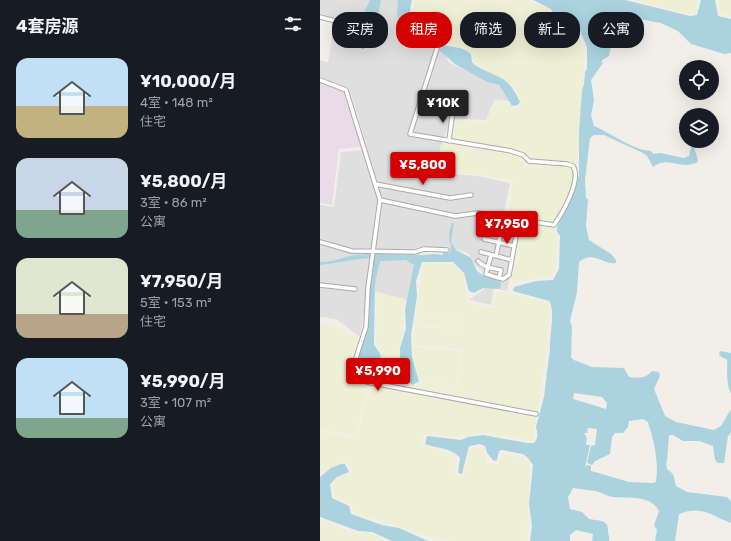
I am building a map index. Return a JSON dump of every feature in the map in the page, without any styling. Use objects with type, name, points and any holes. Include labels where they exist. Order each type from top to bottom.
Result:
[{"type":"street","points":[[320,17],[332,20]]},
{"type":"street","points":[[380,200],[455,216],[478,213],[554,225],[562,214],[571,193],[575,176],[574,167],[567,164],[529,161],[522,155],[511,151],[410,134],[436,48]]},
{"type":"street","points":[[320,80],[346,90],[380,200],[372,259],[366,327],[359,352],[353,364],[354,375],[367,382],[536,414]]},
{"type":"street","points":[[449,141],[453,109]]},
{"type":"street","points":[[375,184],[450,198],[471,195]]},
{"type":"street","points":[[496,256],[504,217]]},
{"type":"street","points":[[491,255],[486,274],[503,279],[509,275],[519,220]]},
{"type":"street","points":[[486,226],[517,232]]},
{"type":"street","points":[[484,240],[514,246]]},
{"type":"street","points":[[320,242],[352,251],[373,253],[415,252],[424,249],[447,250]]},
{"type":"street","points":[[481,252],[512,260]]},
{"type":"street","points":[[478,261],[482,265],[501,270],[499,278]]},
{"type":"street","points":[[320,285],[354,289]]},
{"type":"shaded area","points":[[320,0],[400,0],[412,12],[396,12],[396,48],[446,48],[448,62],[502,87],[509,101],[495,100],[486,120],[456,119],[447,130],[432,172],[478,176],[510,183],[504,214],[523,218],[507,291],[494,288],[491,305],[469,300],[484,289],[486,274],[476,266],[468,253],[446,246],[420,254],[414,265],[407,301],[368,289],[360,337],[336,319],[320,317],[320,205],[334,207],[341,152],[368,150],[349,88],[320,77],[320,60],[328,62],[332,37],[332,48],[388,48],[388,12],[332,12],[332,18],[320,13]]},
{"type":"shaded area","points":[[320,83],[344,92],[362,147],[339,149],[332,205],[320,203]]},
{"type":"green space","points":[[415,0],[528,0],[550,9],[551,12],[524,12],[524,48],[580,48],[580,40],[585,56],[578,165],[530,158],[519,151],[452,139],[456,121],[487,122],[491,106],[497,106],[498,101],[509,103],[514,108],[522,104],[513,84],[474,63],[474,54],[452,45],[452,12],[412,11]]},
{"type":"green space","points":[[634,0],[697,0],[696,12],[690,14]]},
{"type":"green space","points":[[718,0],[731,0],[731,16],[720,14]]},
{"type":"green space","points":[[441,144],[452,144],[530,158],[574,168],[571,189],[553,223],[508,215],[513,181],[476,174],[435,172]]},
{"type":"green space","points":[[522,223],[556,228],[558,240],[556,269],[551,277],[511,283]]},
{"type":"green space","points":[[424,262],[452,264],[463,274],[467,302],[493,308],[497,291],[550,303],[546,355],[537,412],[368,379],[360,376],[370,364],[383,360],[381,350],[376,343],[377,292],[404,299],[403,332],[398,358],[403,382],[418,386],[423,381],[457,387],[462,349],[413,345],[415,326],[461,330],[462,320],[415,316]]},
{"type":"green space","points":[[415,317],[461,321],[460,329],[415,324]]},
{"type":"green space","points":[[320,324],[337,326],[360,340],[350,361],[352,378],[367,384],[356,436],[320,430]]},
{"type":"green space","points":[[413,347],[460,351],[456,386],[421,380],[413,356]]},
{"type":"green space","points":[[369,386],[536,417],[533,441],[485,433],[460,437],[425,434],[421,444],[457,458],[454,475],[463,478],[471,447],[484,448],[487,463],[498,464],[502,453],[526,459],[530,465],[527,541],[450,541],[435,539],[354,513],[351,504],[334,497],[333,486],[338,478],[353,472],[345,461],[320,474],[320,432],[357,439]]},
{"type":"green space","points":[[320,519],[347,531],[370,533],[386,541],[320,541]]},
{"type":"water","points":[[370,0],[381,0],[379,12],[364,12]]},
{"type":"water","points":[[398,0],[412,0],[410,12],[397,12]]},
{"type":"water","points":[[533,0],[625,0],[690,16],[697,15],[701,0],[715,0],[718,16],[731,19],[731,53],[724,54],[691,44],[678,31],[661,23],[644,20],[644,12],[588,12],[588,48],[611,48],[609,56],[601,61],[603,63],[591,80],[594,100],[591,115],[594,126],[629,144],[643,150],[651,151],[653,154],[660,153],[684,158],[689,156],[691,148],[695,148],[698,162],[685,165],[664,162],[653,167],[647,156],[643,153],[604,135],[594,135],[590,138],[585,180],[586,198],[588,199],[586,226],[589,240],[611,254],[616,260],[616,263],[589,257],[579,262],[577,292],[570,321],[572,327],[571,357],[574,360],[592,367],[624,368],[629,377],[636,378],[647,375],[652,371],[659,372],[660,376],[654,389],[665,416],[676,422],[714,430],[721,426],[731,409],[731,432],[728,436],[724,463],[718,463],[715,460],[713,446],[699,441],[683,441],[673,435],[669,435],[666,463],[667,469],[673,474],[676,486],[687,492],[727,497],[731,501],[731,523],[706,512],[694,510],[679,514],[675,541],[655,541],[657,530],[654,525],[659,511],[650,502],[638,498],[613,497],[595,491],[573,488],[568,497],[570,509],[582,512],[589,519],[605,522],[608,527],[609,541],[592,541],[593,534],[576,530],[570,535],[570,541],[530,541],[532,526],[529,504],[533,465],[528,458],[523,454],[502,450],[499,451],[497,460],[494,461],[487,453],[485,446],[480,444],[469,446],[462,474],[458,473],[460,458],[457,455],[448,450],[425,444],[427,436],[461,440],[468,437],[483,435],[527,443],[534,443],[537,438],[536,427],[544,397],[550,348],[552,311],[549,301],[513,291],[514,287],[536,281],[553,280],[559,269],[560,236],[557,232],[557,227],[574,192],[579,175],[579,132],[582,90],[585,72],[587,69],[587,47],[580,31],[580,12],[553,12],[551,9]],"holes":[[[574,393],[602,397],[607,403],[606,409],[573,399]],[[643,419],[648,422],[654,444],[657,467],[656,482],[629,482],[591,471],[591,466],[587,465],[585,468],[590,445],[586,445],[587,438],[584,433],[587,433],[588,428],[597,429],[595,445],[591,446],[587,463],[592,465],[595,461],[610,454],[612,437],[615,433],[623,433],[628,427],[629,421]]]},
{"type":"water","points":[[452,47],[467,51],[471,54],[472,62],[475,65],[502,78],[511,86],[520,102],[518,105],[512,106],[499,85],[487,82],[455,64],[437,48],[452,48]]},
{"type":"water","points":[[452,223],[454,223],[451,242],[456,250],[471,258],[477,271],[486,277],[501,282],[500,289],[483,288],[474,293],[469,291],[464,273],[453,262],[422,262],[416,281],[417,296],[411,335],[412,357],[419,381],[413,385],[405,381],[405,372],[400,362],[400,348],[406,328],[405,309],[414,265],[406,260],[381,261],[375,284],[374,345],[380,353],[381,359],[367,363],[365,368],[360,372],[356,370],[356,362],[369,325],[371,258],[320,265],[320,262],[364,254],[442,255],[444,252],[450,253],[451,244],[449,236]]},
{"type":"water","points":[[720,351],[731,353],[731,393],[728,384],[727,360],[719,354]]},
{"type":"water","points":[[345,464],[349,472],[337,477],[330,484],[332,498],[349,506],[351,514],[382,525],[399,528],[428,541],[392,541],[372,532],[358,531],[320,517],[320,477],[331,468]]}]
